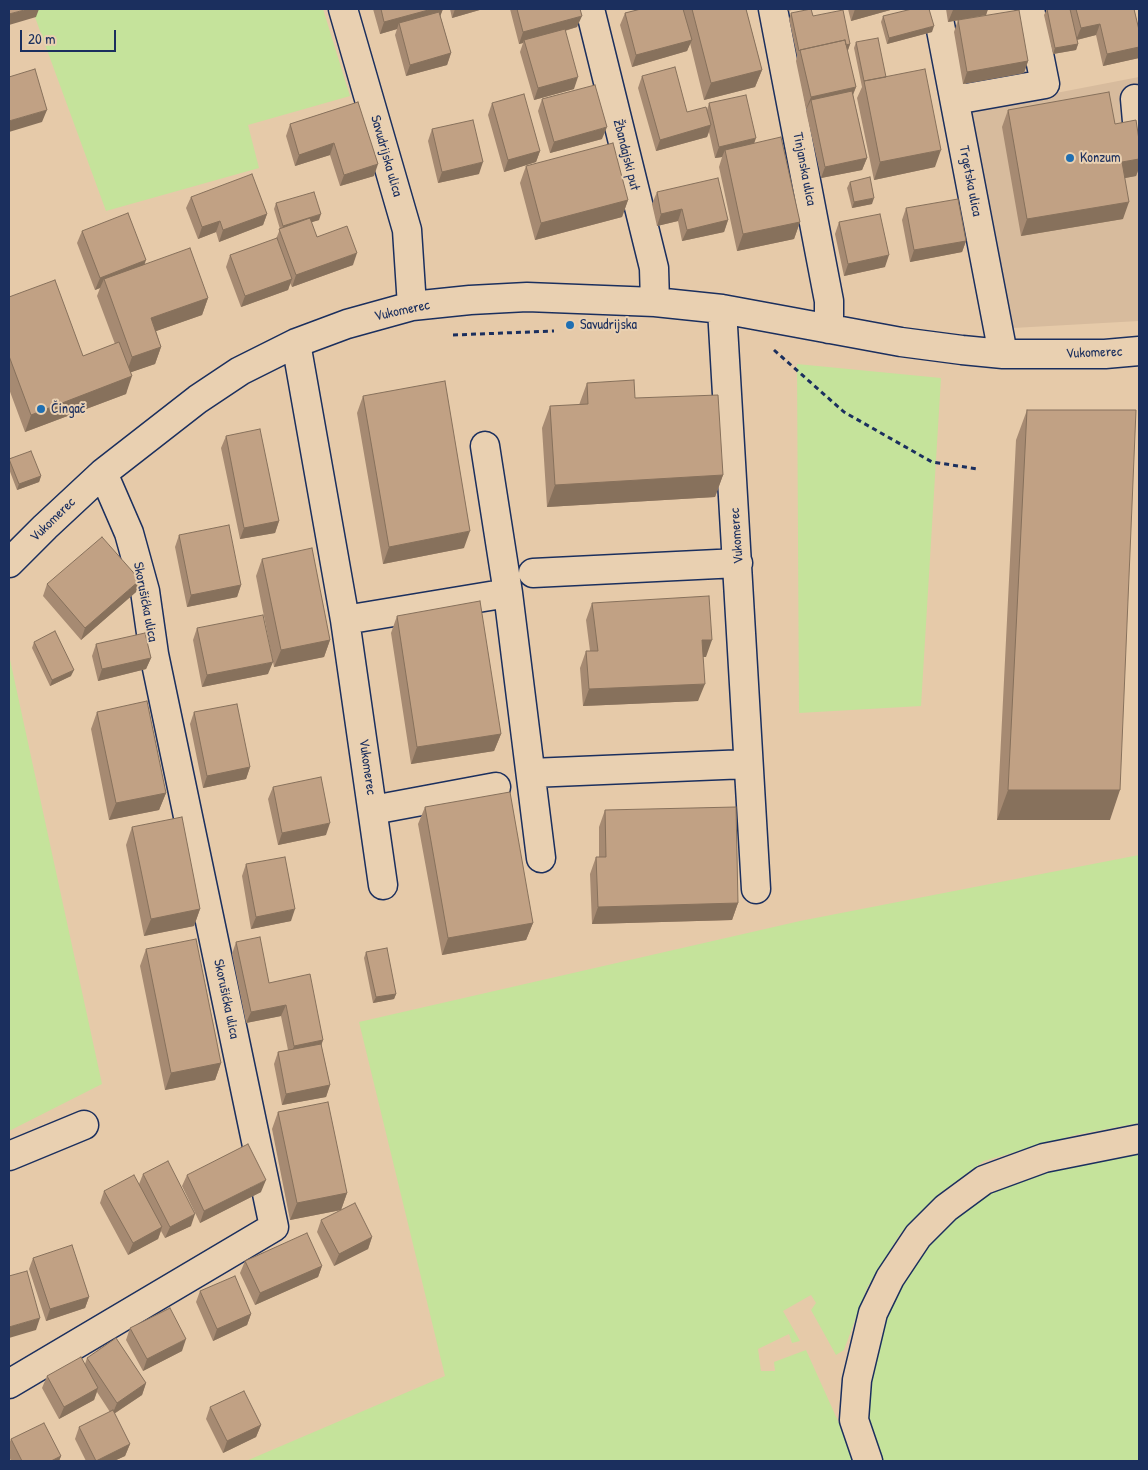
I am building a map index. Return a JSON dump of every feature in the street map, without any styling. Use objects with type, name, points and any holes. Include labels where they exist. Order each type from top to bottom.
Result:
[{"type":"street","name":"Savudrijska ulica","points":[[344,9],[407,230],[412,306]]},
{"type":"street","name":"Žbandajski put","points":[[590,9],[654,268],[654,302]]},
{"type":"street","name":"Tinjanska ulica","points":[[773,9],[829,301],[829,329]]},
{"type":"street","name":"Trgetska ulica","points":[[937,9],[1003,354]]},
{"type":"street","points":[[955,100],[1045,84],[1030,9]]},
{"type":"street","points":[[1135,99],[1139,144]]},
{"type":"street","name":"Vukomerec","points":[[11,556],[103,473],[198,399],[264,357],[347,324],[412,306],[527,297],[654,302],[722,310],[901,342],[1003,354],[1105,354],[1139,351]]},
{"type":"street","name":"Vukomerec","points":[[722,310],[738,563],[747,764],[756,889]]},
{"type":"street","name":"Vukomerec","points":[[296,343],[345,620],[383,885]]},
{"type":"street","points":[[486,446],[508,593],[541,858]]},
{"type":"street","name":"Skorušićka ulica","points":[[9,1384],[274,1227],[154,654],[145,591],[130,532],[103,473]]},
{"type":"street","points":[[534,573],[738,563]]},
{"type":"street","points":[[345,620],[508,593]]},
{"type":"street","points":[[531,773],[747,764]]},
{"type":"street","points":[[373,810],[496,787]]},
{"type":"street","points":[[9,1156],[84,1125]]},
{"type":"street","points":[[868,1461],[854,1420],[857,1380],[874,1312],[890,1278],[918,1236],[946,1208],[984,1180],[1044,1158],[1139,1139]]},
{"type":"path","points":[[773,319],[768,345],[844,412],[932,462],[978,469]]},
{"type":"path","points":[[450,335],[560,331]]},
{"type":"shaded area","points":[[1139,77],[1139,321],[1013,328],[1008,324],[967,107],[1056,93]]},
{"type":"green space","points":[[32,9],[323,9],[350,96],[248,125],[259,168],[106,211]]},
{"type":"green space","points":[[797,364],[941,378],[921,706],[799,713]]},
{"type":"green space","points":[[9,655],[102,1084],[9,1131]]},
{"type":"green space","points":[[1139,855],[1139,1123],[1075,1135],[984,1161],[940,1193],[900,1234],[867,1288],[844,1350],[836,1355],[811,1310],[816,1303],[811,1295],[783,1311],[800,1341],[792,1343],[789,1334],[758,1349],[761,1371],[775,1371],[774,1362],[806,1350],[856,1461],[246,1461],[445,1376],[359,1022],[800,921]]},
{"type":"green space","points":[[1139,1146],[1139,1461],[879,1461],[868,1419],[865,1381],[879,1333],[900,1282],[924,1245],[991,1186]]},
{"type":"building","points":[[9,9],[28,9],[9,14]]},
{"type":"building","points":[[381,9],[432,9],[384,22]]},
{"type":"building","points":[[517,9],[580,9],[582,16],[523,32]]},
{"type":"building","points":[[641,9],[683,9],[692,40],[636,55],[625,13]]},
{"type":"building","points":[[692,9],[746,9],[762,70],[711,83]]},
{"type":"building","points":[[811,9],[813,16],[843,10],[850,44],[846,45],[845,40],[799,51],[791,13]]},
{"type":"building","points":[[912,9],[929,9],[934,26],[889,38],[883,16]]},
{"type":"building","points":[[1047,9],[1070,9],[1078,44],[1055,48]]},
{"type":"building","points":[[1076,9],[1134,9],[1139,30],[1139,47],[1107,54],[1100,24],[1081,28]]},
{"type":"building","points":[[1019,10],[1028,61],[967,72],[958,20]]},
{"type":"building","points":[[439,12],[451,53],[410,65],[399,23]]},
{"type":"building","points":[[565,29],[578,77],[538,88],[524,40]]},
{"type":"building","points":[[878,38],[886,77],[864,81],[856,42]]},
{"type":"building","points":[[845,40],[856,87],[811,97],[800,50]]},
{"type":"building","points":[[675,67],[687,112],[706,107],[711,125],[660,140],[642,76]]},
{"type":"building","points":[[35,69],[47,110],[9,121],[9,77]]},
{"type":"building","points":[[925,69],[941,150],[880,162],[864,81]]},
{"type":"building","points":[[595,85],[607,127],[554,142],[542,99]]},
{"type":"building","points":[[852,91],[867,158],[825,167],[811,100]]},
{"type":"building","name":"Konzum","points":[[1109,92],[1115,124],[1136,120],[1139,159],[1122,162],[1129,202],[1027,219],[1008,110]]},
{"type":"building","points":[[524,94],[540,151],[508,160],[492,103]]},
{"type":"building","points":[[746,95],[756,138],[719,147],[709,103]]},
{"type":"building","points":[[358,102],[378,164],[344,175],[334,143],[299,155],[290,124]]},
{"type":"building","points":[[473,120],[483,162],[442,172],[432,129]]},
{"type":"building","points":[[781,137],[800,222],[743,234],[725,150]]},
{"type":"building","points":[[613,143],[628,200],[541,223],[526,166]]},
{"type":"building","points":[[252,174],[267,214],[223,230],[220,221],[202,227],[191,197]]},
{"type":"building","points":[[870,177],[874,198],[854,202],[850,182]]},
{"type":"building","points":[[718,178],[728,220],[687,230],[682,209],[661,214],[657,192]]},
{"type":"building","points":[[314,192],[321,214],[283,226],[276,203]]},
{"type":"building","points":[[958,199],[966,241],[914,250],[906,208]]},
{"type":"building","points":[[128,213],[146,260],[100,278],[82,231]]},
{"type":"building","points":[[880,214],[889,255],[848,264],[839,222]]},
{"type":"building","points":[[310,218],[317,237],[347,226],[357,253],[296,275],[279,229]]},
{"type":"building","points":[[277,238],[292,279],[245,296],[230,255]]},
{"type":"building","points":[[190,248],[208,298],[151,318],[161,347],[132,357],[104,279]]},
{"type":"building","points":[[55,280],[83,356],[119,342],[132,376],[31,415],[9,356],[9,297]]},
{"type":"building","points":[[634,380],[635,398],[718,395],[723,475],[555,485],[550,406],[588,404],[587,383]]},
{"type":"building","points":[[445,381],[470,531],[389,547],[363,396]]},
{"type":"building","points":[[1027,410],[1136,410],[1120,790],[1008,790]]},
{"type":"building","points":[[260,429],[279,521],[244,528],[226,436]]},
{"type":"building","points":[[31,451],[41,476],[19,484],[9,459]]},
{"type":"building","points":[[229,525],[241,585],[191,595],[179,535]]},
{"type":"building","points":[[102,537],[140,580],[85,628],[47,584]]},
{"type":"building","points":[[312,548],[330,640],[281,650],[262,559]]},
{"type":"building","points":[[709,596],[712,640],[702,640],[705,684],[589,689],[586,651],[598,651],[592,603]]},
{"type":"building","points":[[480,601],[501,734],[417,747],[397,616]]},
{"type":"building","points":[[263,615],[273,662],[207,675],[197,628]]},
{"type":"building","points":[[55,631],[74,670],[52,680],[34,642]]},
{"type":"building","points":[[145,633],[151,658],[102,669],[96,644]]},
{"type":"building","points":[[147,701],[166,793],[116,803],[97,712]]},
{"type":"building","points":[[237,704],[250,767],[207,776],[194,712]]},
{"type":"building","points":[[321,777],[330,823],[282,833],[273,787]]},
{"type":"building","points":[[510,792],[533,923],[448,938],[425,807]]},
{"type":"building","points":[[736,807],[738,903],[598,907],[596,857],[606,857],[605,810]]},
{"type":"building","points":[[182,817],[200,909],[151,919],[132,827]]},
{"type":"building","points":[[285,857],[295,909],[256,917],[246,864]]},
{"type":"building","points":[[260,937],[269,983],[310,974],[323,1040],[294,1046],[286,1005],[251,1012],[236,942]]},
{"type":"building","points":[[196,939],[221,1063],[171,1073],[146,949]]},
{"type":"building","points":[[387,948],[396,994],[376,997],[366,952]]},
{"type":"building","points":[[321,1044],[330,1085],[286,1094],[278,1052]]},
{"type":"building","points":[[328,1102],[347,1193],[297,1203],[278,1112]]},
{"type":"building","points":[[248,1144],[266,1180],[204,1211],[187,1175]]},
{"type":"building","points":[[168,1161],[195,1214],[170,1227],[143,1174]]},
{"type":"building","points":[[134,1175],[162,1227],[133,1243],[104,1191]]},
{"type":"building","points":[[355,1203],[372,1237],[339,1254],[321,1220]]},
{"type":"building","points":[[307,1233],[322,1266],[260,1293],[245,1261]]},
{"type":"building","points":[[72,1245],[89,1297],[50,1309],[33,1258]]},
{"type":"building","points":[[27,1271],[40,1318],[9,1327],[9,1276]]},
{"type":"building","points":[[235,1276],[251,1314],[217,1329],[200,1291]]},
{"type":"building","points":[[170,1308],[186,1339],[147,1359],[130,1328]]},
{"type":"building","points":[[116,1338],[146,1383],[117,1403],[87,1358]]},
{"type":"building","points":[[81,1357],[98,1388],[64,1407],[47,1376]]},
{"type":"building","points":[[244,1391],[261,1425],[227,1441],[210,1407]]},
{"type":"building","points":[[113,1410],[130,1444],[96,1461],[79,1427]]},
{"type":"building","points":[[44,1423],[61,1456],[51,1461],[22,1461],[11,1439]]},
{"type":"place","name":"Konzum","points":[[1070,158]]},
{"type":"place","name":"Savudrijska","points":[[570,325]]},
{"type":"place","name":"Čingač","points":[[41,409]]}]
